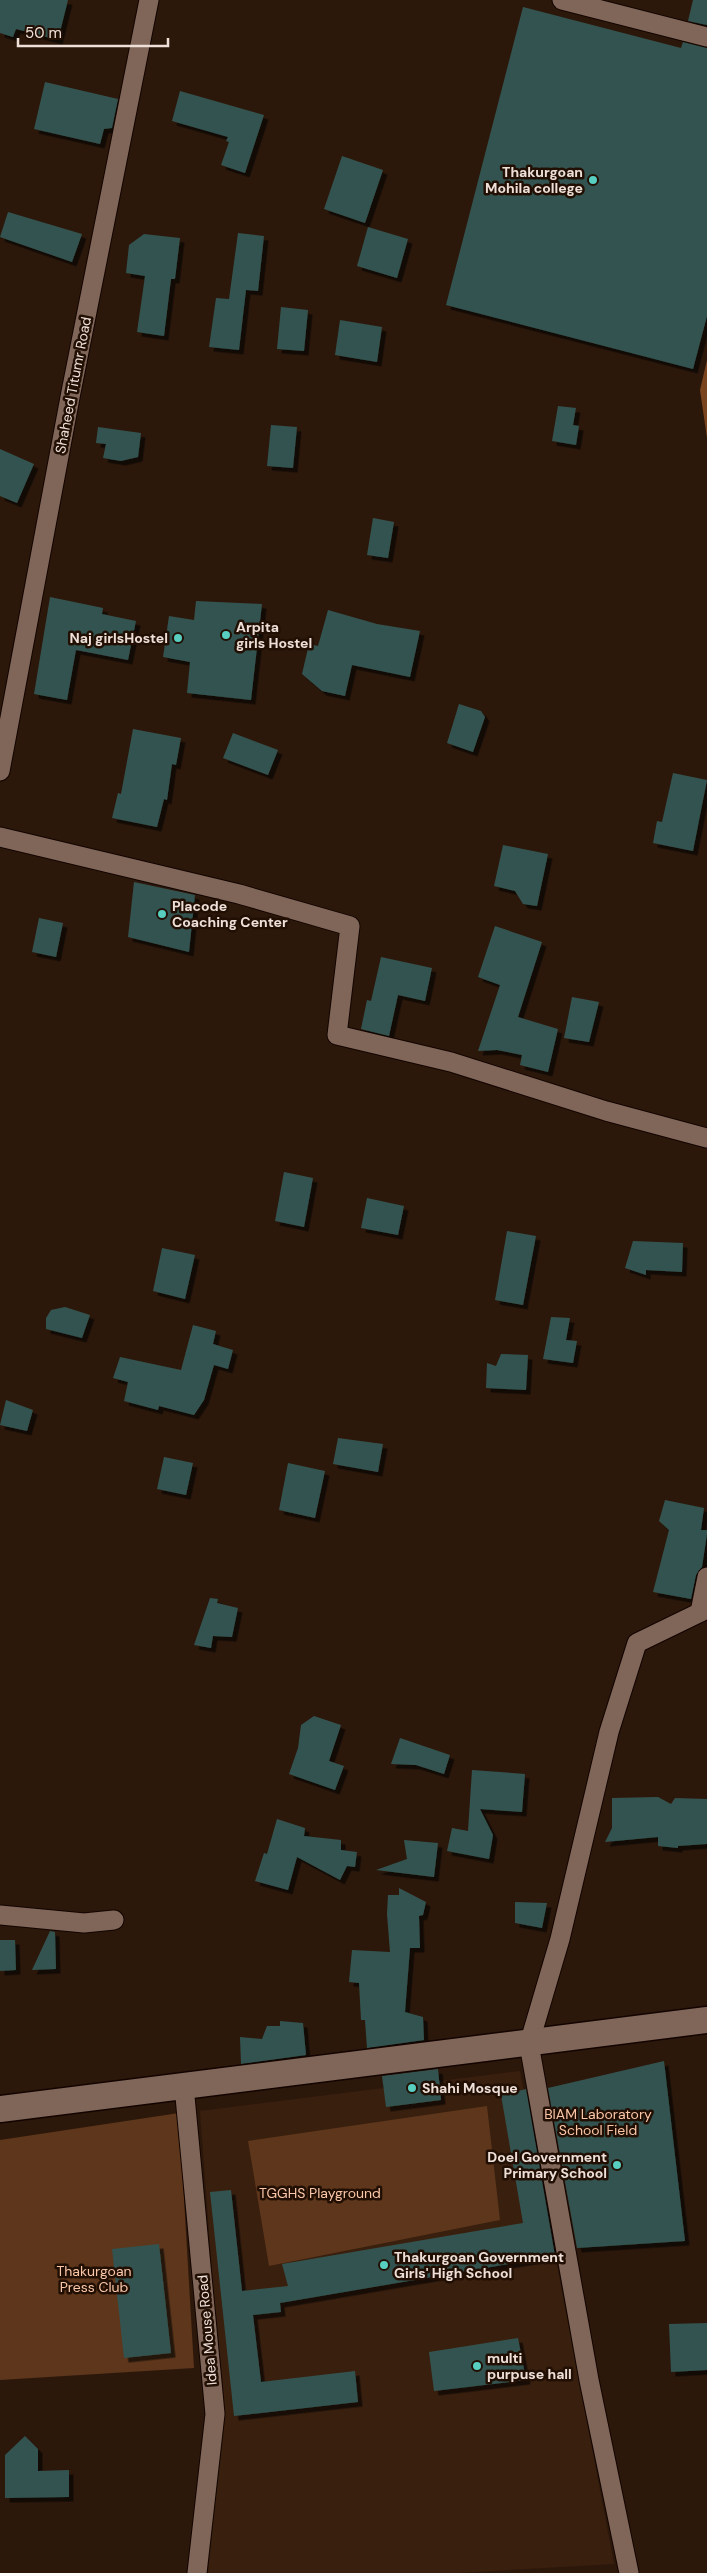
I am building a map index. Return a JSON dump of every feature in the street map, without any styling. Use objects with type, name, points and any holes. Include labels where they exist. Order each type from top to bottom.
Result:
[{"type":"street","name":"Shaheed Titumr Road","points":[[0,771],[71,392],[149,0]]},
{"type":"street","points":[[562,0],[707,37]]},
{"type":"street","points":[[0,837],[240,894],[350,926],[338,1035],[452,1062],[606,1111],[707,1138]]},
{"type":"street","points":[[630,2573],[589,2380],[529,2044],[560,1940],[609,1732],[637,1643],[704,1610],[707,1577]]},
{"type":"street","points":[[0,1915],[84,1923],[114,1920]]},
{"type":"street","points":[[0,2109],[529,2044],[707,2020]]},
{"type":"street","name":"Idea Mouse Road","points":[[184,2086],[215,2414],[197,2573]]},
{"type":"shaded area","points":[[707,360],[707,438],[700,390]]},
{"type":"shaded area","name":"Thakurgoan Government Girls' High School","points":[[520,2071],[614,2564],[458,2573],[208,2573],[223,2419],[200,2111]]},
{"type":"green space","name":"TGGHS Playground","points":[[487,2106],[500,2220],[269,2266],[248,2141]]},
{"type":"green space","name":"Thakurgoan Press Club","points":[[179,2113],[194,2368],[0,2380],[0,2140]]},
{"type":"building","points":[[0,0],[68,0],[58,40],[16,29],[13,37],[0,33]]},
{"type":"building","points":[[693,0],[707,0],[707,25],[688,21]]},
{"type":"building","name":"Thakurgoan Mohila college","points":[[523,7],[681,48],[683,42],[707,48],[707,316],[693,369],[446,305]]},
{"type":"building","points":[[45,82],[118,99],[112,128],[104,129],[100,144],[34,129]]},
{"type":"building","points":[[180,91],[264,115],[245,173],[221,165],[229,142],[226,141],[228,137],[172,121]]},
{"type":"building","points":[[342,156],[383,170],[365,223],[324,209]]},
{"type":"building","points":[[8,212],[82,234],[72,262],[0,237]]},
{"type":"building","points":[[368,227],[408,239],[397,278],[357,266]]},
{"type":"building","points":[[238,233],[264,236],[258,291],[246,290],[239,350],[209,347],[216,298],[229,299]]},
{"type":"building","points":[[144,234],[180,238],[175,279],[171,279],[164,336],[137,332],[145,276],[126,273],[129,245]]},
{"type":"building","points":[[281,307],[308,310],[304,351],[277,349]]},
{"type":"building","points":[[340,320],[382,327],[377,362],[335,355]]},
{"type":"building","points":[[558,406],[576,408],[573,425],[579,426],[576,445],[552,441]]},
{"type":"building","points":[[271,425],[297,427],[293,468],[267,466]]},
{"type":"building","points":[[98,427],[141,433],[138,457],[121,461],[103,458],[106,444],[96,443]]},
{"type":"building","points":[[0,449],[34,464],[17,503],[0,496]]},
{"type":"building","points":[[373,518],[394,522],[388,558],[367,555]]},
{"type":"building","points":[[50,597],[103,608],[102,614],[136,621],[128,660],[76,650],[67,700],[34,694]]},
{"type":"building","name":"Arpita girls Hostel","points":[[196,601],[262,604],[251,700],[187,693],[190,662],[163,657],[169,616],[194,620]]},
{"type":"building","points":[[328,610],[377,624],[420,631],[410,677],[352,665],[345,696],[322,691],[302,674],[309,644],[318,646]]},
{"type":"building","points":[[459,704],[481,711],[485,717],[473,752],[447,743]]},
{"type":"building","points":[[133,729],[181,738],[176,765],[172,764],[167,800],[164,799],[157,827],[112,818],[118,793],[121,794]]},
{"type":"building","points":[[233,733],[278,750],[268,775],[223,758]]},
{"type":"building","points":[[673,773],[707,780],[693,851],[653,843],[657,821],[662,822]]},
{"type":"building","points":[[503,845],[548,854],[537,906],[523,904],[515,891],[494,886]]},
{"type":"building","name":"Placode Coaching Center","points":[[134,882],[195,895],[189,952],[128,937]]},
{"type":"building","points":[[39,918],[63,923],[56,957],[32,952]]},
{"type":"building","points":[[495,926],[542,942],[518,1017],[558,1029],[548,1072],[520,1065],[522,1055],[497,1050],[478,1051],[500,985],[478,977]]},
{"type":"building","points":[[381,957],[432,968],[425,1001],[398,995],[389,1036],[361,1029],[367,1000],[371,1001]]},
{"type":"building","points":[[572,997],[599,1002],[589,1042],[564,1038]]},
{"type":"building","points":[[284,1172],[313,1178],[304,1227],[275,1221]]},
{"type":"building","points":[[367,1198],[404,1206],[398,1235],[361,1228]]},
{"type":"building","points":[[507,1231],[536,1236],[523,1305],[495,1300]]},
{"type":"building","points":[[633,1241],[683,1243],[682,1272],[646,1270],[646,1275],[625,1268]]},
{"type":"building","points":[[162,1248],[195,1255],[185,1299],[153,1291]]},
{"type":"building","points":[[65,1307],[90,1315],[82,1338],[46,1329],[46,1318],[51,1310]]},
{"type":"building","points":[[551,1317],[570,1318],[566,1340],[577,1341],[573,1363],[543,1359]]},
{"type":"building","points":[[193,1325],[216,1331],[213,1344],[233,1350],[228,1369],[214,1365],[204,1400],[194,1415],[159,1406],[158,1410],[124,1401],[128,1382],[113,1378],[120,1357],[181,1370]]},
{"type":"building","points":[[501,1354],[528,1355],[526,1390],[486,1388],[487,1363],[496,1366]]},
{"type":"building","points":[[6,1400],[33,1410],[27,1431],[0,1425]]},
{"type":"building","points":[[338,1438],[383,1444],[378,1472],[333,1464]]},
{"type":"building","points":[[164,1457],[193,1463],[186,1495],[157,1489]]},
{"type":"building","points":[[288,1463],[325,1471],[315,1518],[279,1510]]},
{"type":"building","points":[[665,1500],[704,1508],[701,1530],[707,1530],[707,1534],[702,1567],[696,1575],[691,1599],[653,1592],[669,1530],[659,1521]]},
{"type":"building","points":[[210,1598],[218,1599],[217,1603],[238,1608],[232,1637],[213,1636],[211,1648],[194,1645]]},
{"type":"building","points":[[314,1716],[341,1725],[329,1761],[344,1766],[335,1790],[289,1774],[298,1748],[301,1725]]},
{"type":"building","points":[[400,1738],[450,1755],[444,1774],[416,1765],[391,1764]]},
{"type":"building","points":[[472,1770],[525,1774],[522,1812],[480,1809],[493,1835],[489,1859],[447,1851],[452,1828],[468,1831]]},
{"type":"building","points":[[658,1797],[671,1804],[675,1798],[707,1799],[707,1844],[678,1846],[678,1848],[658,1846],[658,1837],[605,1842],[612,1828],[612,1798]]},
{"type":"building","points":[[277,1819],[305,1828],[304,1836],[341,1840],[341,1850],[357,1852],[355,1867],[347,1866],[340,1880],[297,1857],[288,1890],[255,1881],[264,1853],[267,1854]]},
{"type":"building","points":[[404,1840],[438,1843],[434,1877],[376,1870],[407,1859]]},
{"type":"building","points":[[399,1888],[426,1902],[423,1915],[419,1916],[420,1948],[410,1948],[405,2012],[423,2017],[424,2040],[367,2048],[365,2020],[361,2020],[359,1983],[349,1982],[352,1950],[390,1952],[387,1914],[388,1895],[399,1895]]},
{"type":"building","points":[[515,1902],[547,1903],[542,1928],[515,1923]]},
{"type":"building","points":[[50,1931],[55,1932],[56,1969],[32,1970]]},
{"type":"building","points":[[0,1940],[15,1940],[16,1970],[0,1971]]},
{"type":"building","points":[[280,2021],[303,2023],[306,2055],[241,2064],[240,2037],[262,2039],[267,2026],[280,2026]]},
{"type":"building","name":"Doel Government Primary School","points":[[664,2061],[685,2241],[577,2248],[548,2088]]},
{"type":"building","name":"Shahi Mosque","points":[[438,2069],[441,2100],[386,2107],[382,2076]]},
{"type":"building","points":[[526,2089],[555,2256],[280,2303],[281,2312],[253,2315],[261,2382],[355,2371],[358,2402],[234,2416],[210,2192],[231,2190],[242,2291],[288,2286],[282,2264],[523,2223],[501,2095]]},
{"type":"building","points":[[159,2244],[171,2353],[124,2358],[112,2249]]},
{"type":"building","points":[[707,2323],[707,2370],[671,2372],[669,2324]]},
{"type":"building","name":"multi purpuse hall","points":[[518,2338],[526,2380],[434,2391],[429,2352]]},
{"type":"building","points":[[25,2436],[38,2449],[38,2471],[69,2470],[69,2497],[5,2498],[5,2455]]},
{"type":"place","name":"Thakurgoan Mohila college","points":[[593,180]]},
{"type":"place","name":"Arpita girls Hostel","points":[[226,635]]},
{"type":"place","name":"Naj girlsHostel","points":[[178,638]]},
{"type":"place","name":"Placode Coaching Center","points":[[162,914]]},
{"type":"place","name":"Shahi Mosque","points":[[412,2088]]},
{"type":"place","name":"Doel Government Primary School","points":[[617,2165]]},
{"type":"place","name":"Thakurgoan Government Girls' High School","points":[[384,2265]]},
{"type":"place","name":"multi purpuse hall","points":[[477,2366]]},
{"type":"park label","name":"BIAM Laboratory School Field","points":[[598,2122]]}]
